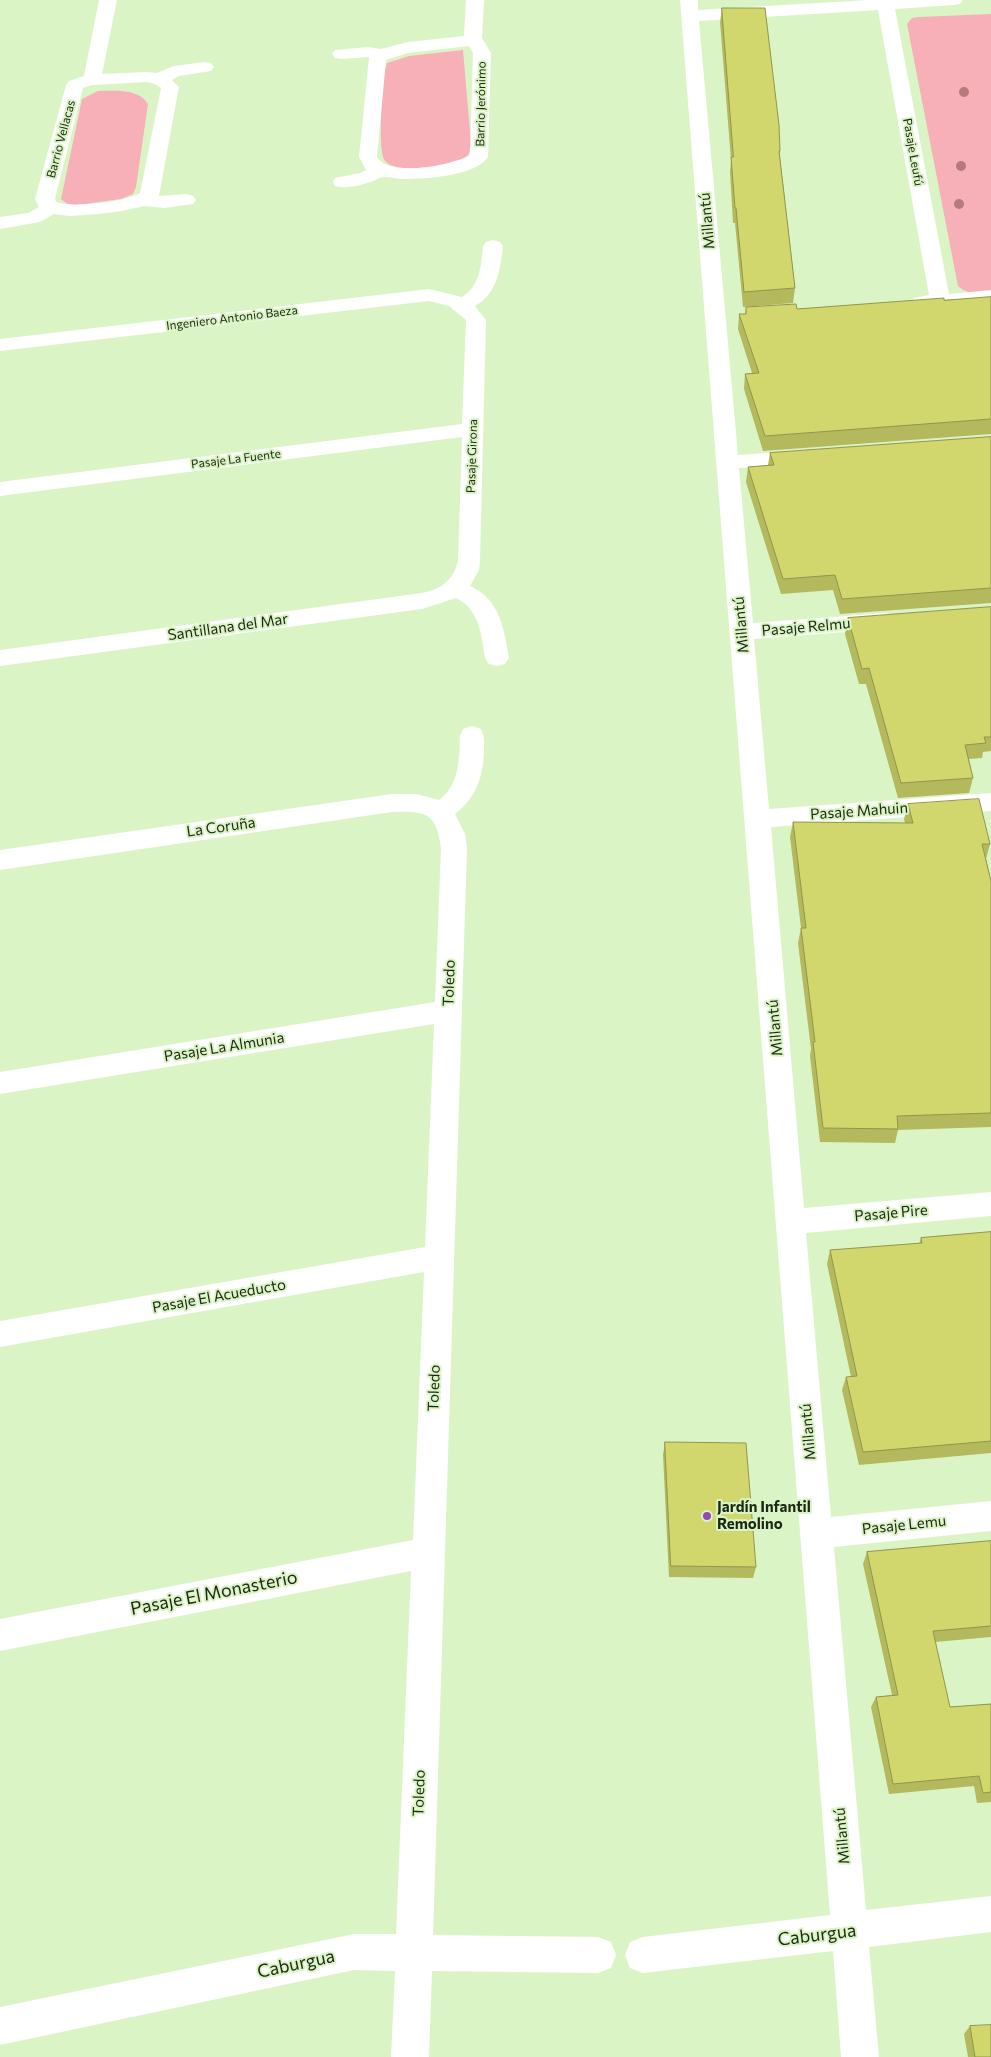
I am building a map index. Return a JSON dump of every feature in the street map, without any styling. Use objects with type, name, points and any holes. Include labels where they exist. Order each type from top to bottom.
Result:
[{"type":"street","points":[[92,80],[108,0]]},
{"type":"street","name":"Barrio Jerónimo","points":[[473,40],[475,0]]},
{"type":"street","points":[[690,8],[886,4],[954,0]]},
{"type":"street","name":"Pasaje Leufú","points":[[886,4],[940,300]]},
{"type":"street","name":"Millantú","points":[[690,8],[725,316],[728,462],[860,2057]]},
{"type":"street","name":"Barrio Jerónimo","points":[[341,54],[368,52],[382,54],[397,50],[473,40],[478,44],[482,53],[479,157],[474,162],[458,168],[394,174],[378,171],[365,178],[342,182]]},
{"type":"street","points":[[378,171],[368,162],[368,157],[375,63],[382,54]]},
{"type":"street","name":"Barrio Vellacas","points":[[52,208],[48,206],[45,199],[74,89],[78,83],[92,80],[139,77],[160,79],[174,71],[205,67]]},
{"type":"street","points":[[144,200],[151,191],[170,92],[170,87],[167,83],[160,79]]},
{"type":"street","points":[[1,223],[33,218],[52,208],[69,210],[129,204],[144,200],[164,202],[186,200]]},
{"type":"street","points":[[463,305],[478,296],[488,283],[493,246]]},
{"type":"street","name":"Ingeniero Antonio Baeza","points":[[0,345],[416,296],[442,297],[463,305]]},
{"type":"street","points":[[900,303],[991,296]]},
{"type":"street","name":"Pasaje Girona","points":[[455,588],[464,580],[469,561],[473,429],[476,320],[463,305]]},
{"type":"street","name":"Pasaje La Fuente","points":[[0,489],[473,429]]},
{"type":"street","points":[[728,462],[831,455]]},
{"type":"street","points":[[455,588],[479,601],[486,610],[491,620],[497,658]]},
{"type":"street","name":"Santillana del Mar","points":[[0,658],[422,600],[440,596],[455,588]]},
{"type":"street","name":"Pasaje Relmu","points":[[742,632],[902,620]]},
{"type":"street","points":[[440,812],[461,795],[467,783],[472,734]]},
{"type":"street","name":"La Coruña","points":[[0,860],[392,802],[414,802],[430,805],[440,812]]},
{"type":"street","name":"Pasaje Mahuin","points":[[757,819],[991,802]]},
{"type":"street","name":"Toledo","points":[[410,2057],[454,848],[450,827],[440,812]]},
{"type":"street","name":"Pasaje La Almunia","points":[[0,1083],[448,1010]]},
{"type":"street","name":"Pasaje Pire","points":[[791,1222],[991,1204]]},
{"type":"street","name":"Pasaje El Acueducto","points":[[0,1334],[439,1257]]},
{"type":"street","name":"Pasaje Lemu","points":[[816,1534],[991,1516]]},
{"type":"street","name":"Pasaje El Monasterio","points":[[0,1635],[428,1552]]},
{"type":"street","name":"Caburgua","points":[[643,1956],[991,1914]]},
{"type":"street","name":"Caburgua","points":[[0,2026],[354,1952],[413,1951],[598,1955]]},
{"type":"shaded area","points":[[991,14],[991,293],[978,293],[965,291],[958,286],[907,24],[912,18],[918,17]]},
{"type":"shaded area","points":[[463,50],[471,143],[470,151],[466,157],[459,161],[438,166],[412,169],[391,165],[385,161],[381,144],[384,73],[387,63],[409,56]]},
{"type":"shaded area","points":[[98,91],[132,93],[144,99],[148,104],[136,187],[133,194],[121,199],[70,206],[61,199],[82,99]]},
{"type":"building","points":[[722,8],[765,8],[795,288],[744,292],[731,157],[733,157]]},
{"type":"building","points":[[991,297],[991,419],[765,436],[745,374],[759,373],[739,314],[746,314],[746,307],[796,304],[797,309],[944,298],[944,300]]},
{"type":"building","points":[[991,437],[991,588],[842,599],[835,575],[783,579],[748,467],[774,465],[770,453]]},
{"type":"building","points":[[991,607],[991,737],[984,737],[986,743],[965,745],[973,778],[901,783],[869,668],[862,669],[848,618]]},
{"type":"building","points":[[979,799],[990,844],[982,844],[991,881],[991,1113],[897,1116],[898,1129],[823,1128],[801,928],[806,928],[793,822],[913,823],[908,804]]},
{"type":"building","points":[[991,1232],[991,1441],[863,1452],[846,1377],[857,1376],[830,1250],[922,1243],[921,1238]]},
{"type":"building","name":"Jardín Infantil Remolino","points":[[665,1442],[746,1443],[756,1567],[671,1566]]},
{"type":"building","points":[[991,1541],[991,1626],[933,1631],[950,1707],[991,1704],[991,1792],[983,1793],[979,1776],[893,1784],[876,1697],[898,1695],[867,1552]]},
{"type":"building","points":[[991,2025],[991,2057],[975,2057],[970,2026]]},
{"type":"place","name":"Jardín Infantil Remolino","points":[[707,1516]]}]
